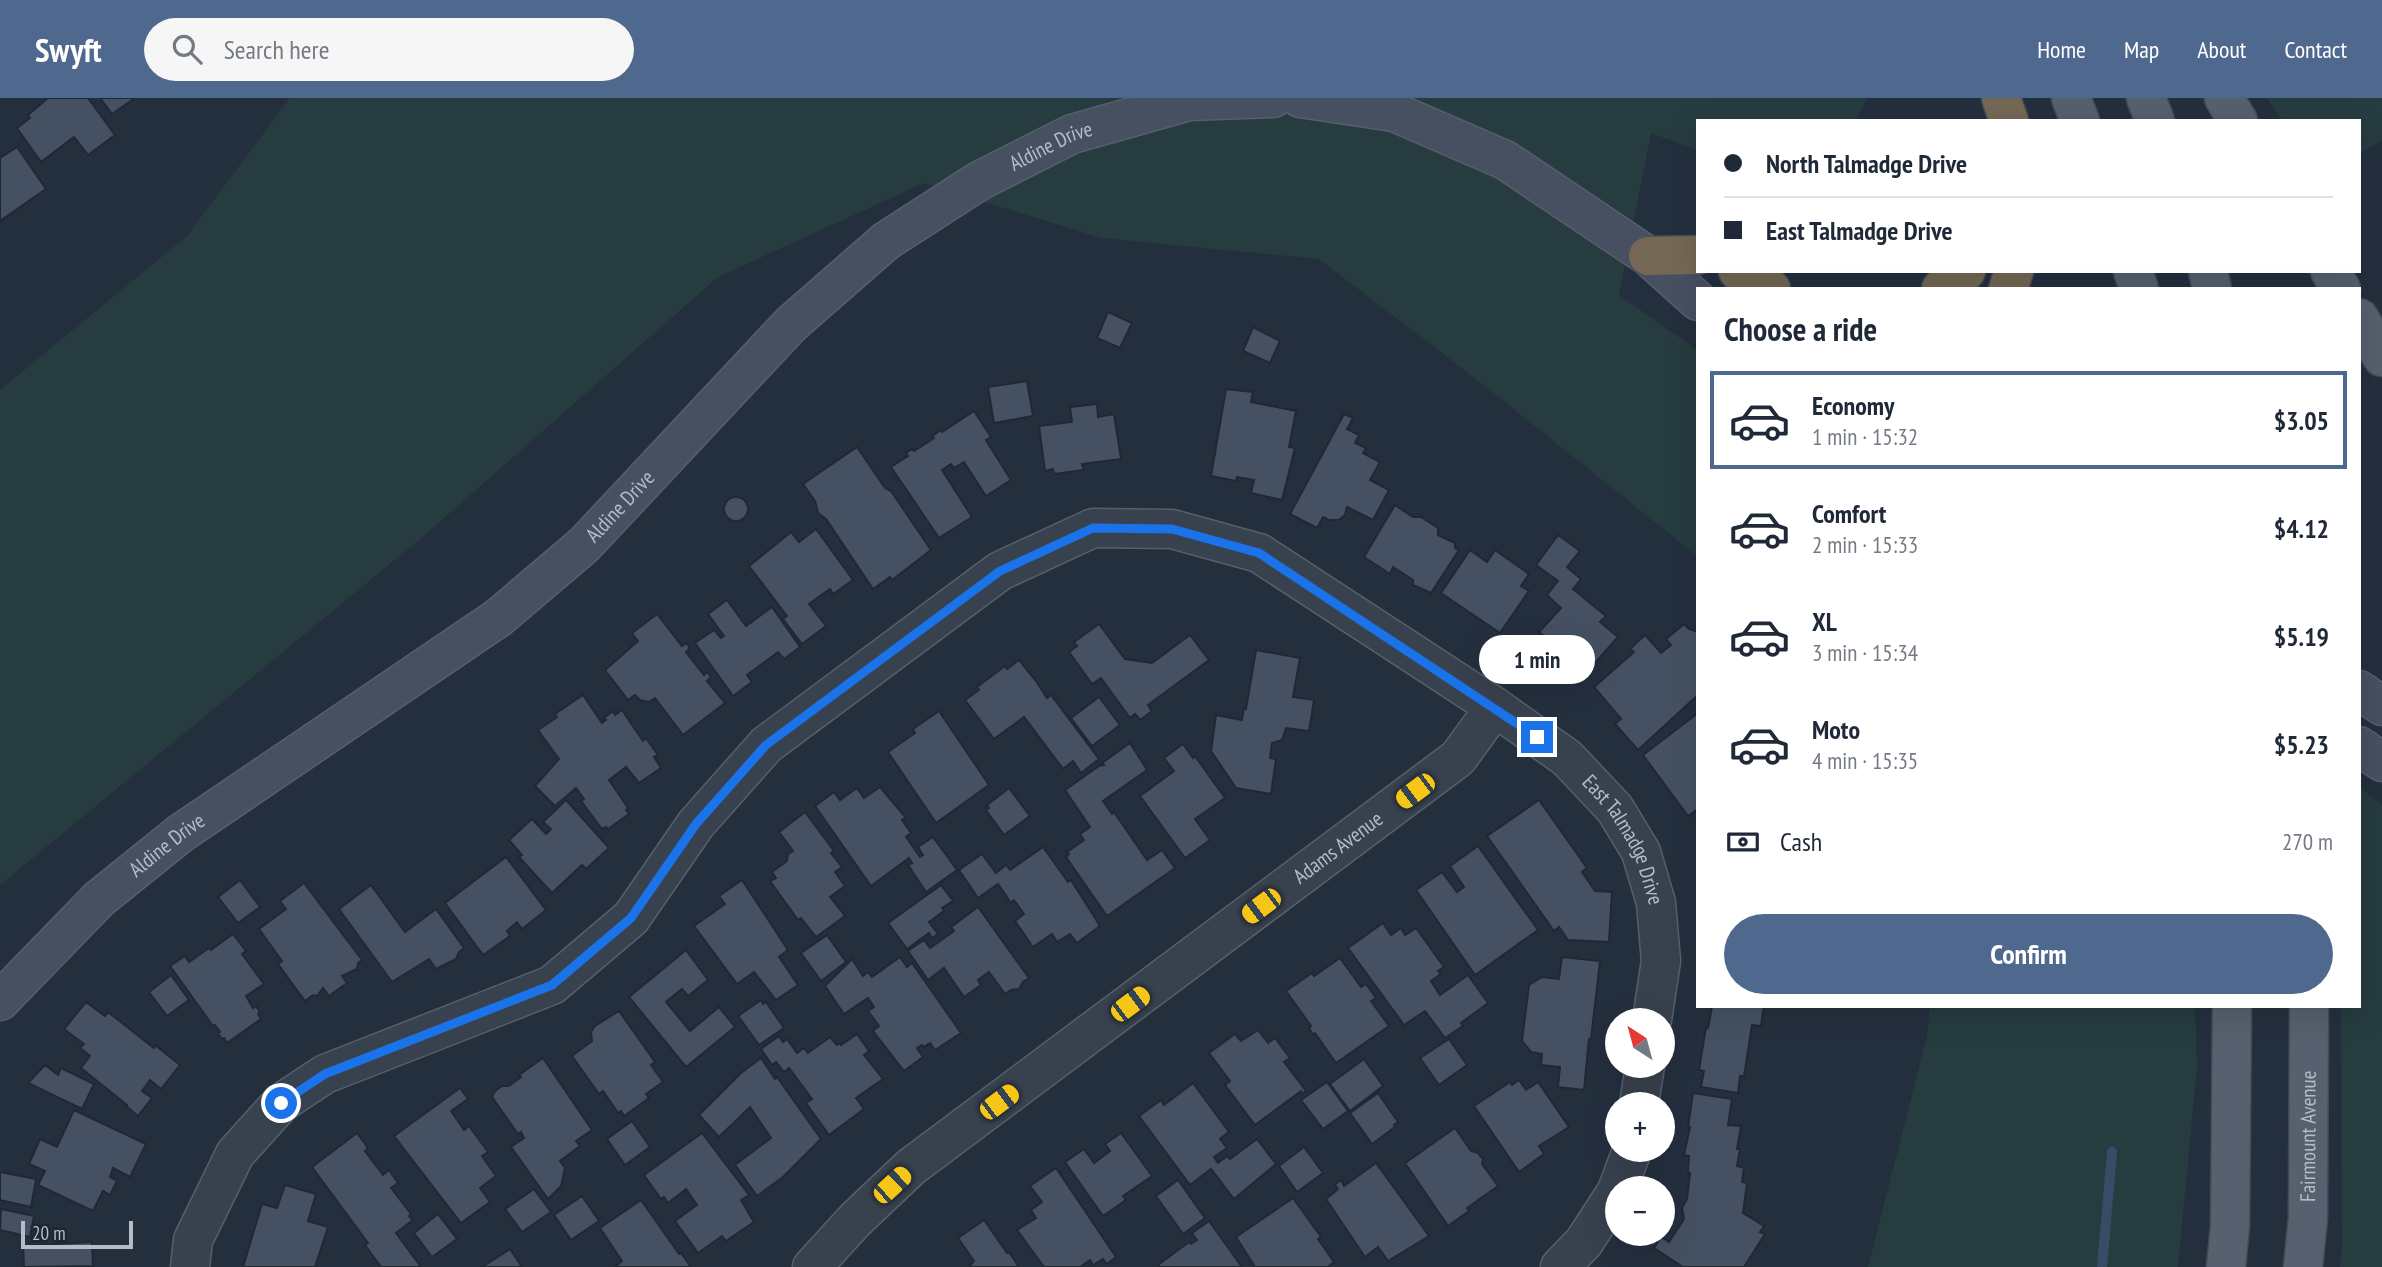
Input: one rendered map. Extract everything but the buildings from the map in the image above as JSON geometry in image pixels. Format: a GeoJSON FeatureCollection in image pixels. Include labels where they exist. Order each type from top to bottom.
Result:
{"type":"FeatureCollection","features":[{"type":"Feature","properties":{"kind":"highway"},"geometry":{"type":"LineString","coordinates":[[2001,98],[2007,119]]}},
{"type":"Feature","properties":{"kind":"highway"},"geometry":{"type":"LineString","coordinates":[[1648,256],[1696,256]]}},
{"type":"Feature","properties":{"kind":"highway"},"geometry":{"type":"LineString","coordinates":[[1742,273],[1767,287]]}},
{"type":"Feature","properties":{"kind":"highway"},"geometry":{"type":"LineString","coordinates":[[1944,287],[1963,273]]}},
{"type":"Feature","properties":{"kind":"main road","name":"Aldine Drive"},"geometry":{"type":"LineString","coordinates":[[0,1001],[99,899],[181,833],[498,618],[584,545],[791,324],[886,241],[979,181],[1072,134],[1189,102],[1273,98]]}},
{"type":"Feature","properties":{"kind":"main road"},"geometry":{"type":"LineString","coordinates":[[1300,98],[1394,111],[1506,160],[1648,256],[1696,299]]}},
{"type":"Feature","properties":{"kind":"main road"},"geometry":{"type":"LineString","coordinates":[[2071,98],[2079,119]]}},
{"type":"Feature","properties":{"kind":"main road"},"geometry":{"type":"LineString","coordinates":[[2146,98],[2154,119]]}},
{"type":"Feature","properties":{"kind":"main road"},"geometry":{"type":"LineString","coordinates":[[2224,98],[2237,119]]}},
{"type":"Feature","properties":{"kind":"main road"},"geometry":{"type":"LineString","coordinates":[[1648,256],[1714,287]]}},
{"type":"Feature","properties":{"kind":"main road"},"geometry":{"type":"LineString","coordinates":[[2361,321],[2382,357]]}},
{"type":"Feature","properties":{"kind":"main road"},"geometry":{"type":"LineString","coordinates":[[2361,691],[2382,706]]}},
{"type":"Feature","properties":{"kind":"main road"},"geometry":{"type":"LineString","coordinates":[[2361,747],[2382,762]]}},
{"type":"Feature","properties":{"kind":"main road"},"geometry":{"type":"LineString","coordinates":[[2226,1267],[2230,1226],[2232,1008]]}},
{"type":"Feature","properties":{"kind":"main road","name":"Fairmount Avenue"},"geometry":{"type":"LineString","coordinates":[[2303,1267],[2308,1218],[2309,1008]]}},
{"type":"Feature","properties":{"kind":"street","name":"East Talmadge Drive"},"geometry":{"type":"LineString","coordinates":[[190,1267],[193,1240],[235,1154],[281,1103],[325,1074],[552,985],[631,918],[696,824],[766,745],[1000,571],[1093,528],[1172,529],[1259,553],[1567,758],[1615,809],[1641,852],[1656,904],[1661,961],[1654,1008]]}},
{"type":"Feature","properties":{"kind":"street","name":"Adams Avenue"},"geometry":{"type":"LineString","coordinates":[[812,1267],[855,1220],[911,1167],[1458,758],[1494,708]]}},
{"type":"Feature","properties":{"kind":"street"},"geometry":{"type":"LineString","coordinates":[[1560,1267],[1584,1242],[1605,1209]]}},
{"type":"Feature","properties":{"kind":"green space"},"geometry":{"type":"Polygon","coordinates":[[[290,98],[1867,98],[1856,119],[1696,119],[1696,150],[1651,133],[1619,295],[1696,349],[1696,555],[1481,383],[1319,259],[1101,238],[924,183],[718,277],[419,540],[0,885],[0,390],[187,236],[290,98]]]}},
{"type":"Feature","properties":{"kind":"green space"},"geometry":{"type":"Polygon","coordinates":[[[2267,98],[2382,98],[2382,140],[2361,153],[2361,119],[2281,119],[2267,98]]]}},
{"type":"Feature","properties":{"kind":"green space"},"geometry":{"type":"Polygon","coordinates":[[[2361,789],[2382,805],[2382,1267],[2340,1267],[2341,1008],[2361,1008],[2361,789]]]}},
{"type":"Feature","properties":{"kind":"green space"},"geometry":{"type":"Polygon","coordinates":[[[1930,1008],[2195,1008],[2197,1068],[2178,1267],[1868,1267],[1927,1036],[1930,1008]]]}},
{"type":"Feature","properties":{"kind":"waterway"},"geometry":{"type":"LineString","coordinates":[[2102,1267],[2112,1152]]}},
{"type":"Feature","properties":{"kind":"route"},"geometry":{"type":"LineString","coordinates":[[281,1103],[325,1074],[552,985],[631,918],[696,824],[766,745],[1000,571],[1093,528],[1172,529],[1259,553],[1537,737]]}}]}
